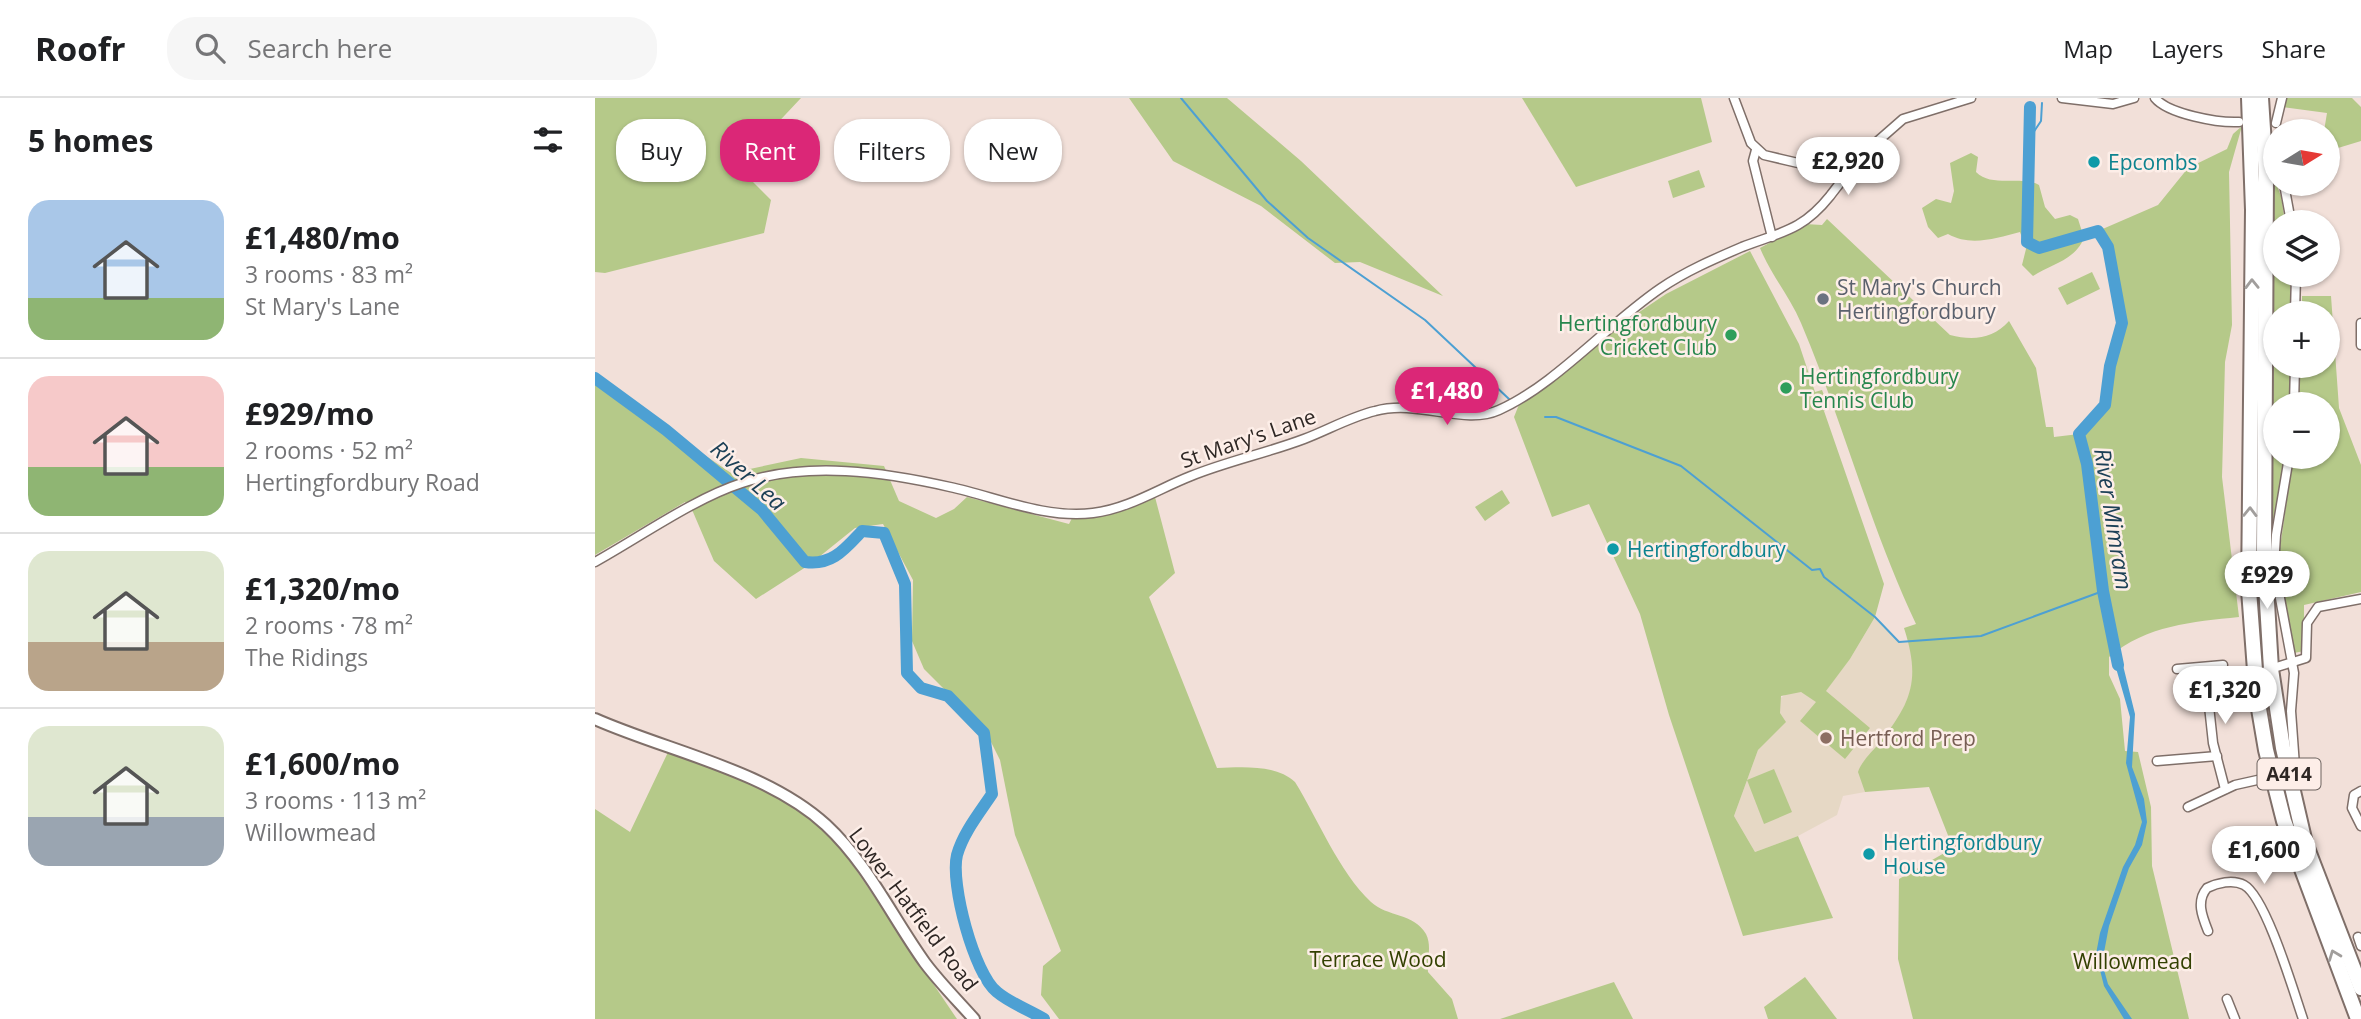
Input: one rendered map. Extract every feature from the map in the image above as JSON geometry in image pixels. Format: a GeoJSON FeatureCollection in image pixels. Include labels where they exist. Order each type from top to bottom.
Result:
{"type":"FeatureCollection","features":[{"type":"Feature","properties":{"kind":"highway","name":"A414"},"geometry":{"type":"LineString","coordinates":[[2249,98],[2253,210],[2249,590],[2254,671],[2272,776],[2292,845],[2359,1018]]}},
{"type":"Feature","properties":{"kind":"highway","name":"A414"},"geometry":{"type":"LineString","coordinates":[[2260,98],[2266,176],[2264,553],[2271,669],[2305,843],[2361,988]]}},
{"type":"Feature","properties":{"kind":"main road","name":"Lower Hatfield Road"},"geometry":{"type":"LineString","coordinates":[[595,719],[709,761],[788,799],[816,817],[851,854],[889,906],[925,963],[974,1019]]}},
{"type":"Feature","properties":{"kind":"street"},"geometry":{"type":"LineString","coordinates":[[1734,98],[1741,122],[1756,149],[1773,159],[1835,164],[1851,161],[1903,119],[1971,98]]}},
{"type":"Feature","properties":{"kind":"street"},"geometry":{"type":"LineString","coordinates":[[2062,98],[2113,104],[2134,98]]}},
{"type":"Feature","properties":{"kind":"street"},"geometry":{"type":"LineString","coordinates":[[2155,98],[2167,108],[2215,120],[2239,122]]}},
{"type":"Feature","properties":{"kind":"street"},"geometry":{"type":"LineString","coordinates":[[2277,119],[2282,98]]}},
{"type":"Feature","properties":{"kind":"street"},"geometry":{"type":"LineString","coordinates":[[1756,149],[1753,154],[1756,177],[1772,237]]}},
{"type":"Feature","properties":{"kind":"street","name":"St Mary's Lane"},"geometry":{"type":"LineString","coordinates":[[595,562],[721,491],[741,483],[795,472],[867,473],[921,480],[1036,509],[1078,514],[1109,510],[1205,470],[1301,440],[1376,410],[1401,406],[1457,414],[1497,411],[1542,383],[1664,286],[1735,250],[1772,237],[1815,216],[1841,183],[1851,161]]}},
{"type":"Feature","properties":{"kind":"street"},"geometry":{"type":"LineString","coordinates":[[2361,323],[2361,345]]}},
{"type":"Feature","properties":{"kind":"street"},"geometry":{"type":"LineString","coordinates":[[2188,807],[2225,789],[2292,769],[2292,664],[2274,566],[2276,535],[2287,469]]}},
{"type":"Feature","properties":{"kind":"street"},"geometry":{"type":"LineString","coordinates":[[2254,671],[2292,664],[2308,655],[2307,623],[2318,607],[2361,599]]}},
{"type":"Feature","properties":{"kind":"street"},"geometry":{"type":"LineString","coordinates":[[2177,669],[2205,669],[2223,665]]}},
{"type":"Feature","properties":{"kind":"street"},"geometry":{"type":"LineString","coordinates":[[2205,669],[2217,756],[2225,789]]}},
{"type":"Feature","properties":{"kind":"street"},"geometry":{"type":"LineString","coordinates":[[2157,761],[2217,756]]}},
{"type":"Feature","properties":{"kind":"street"},"geometry":{"type":"LineString","coordinates":[[2361,791],[2354,795],[2352,808],[2361,826]]}},
{"type":"Feature","properties":{"kind":"street"},"geometry":{"type":"LineString","coordinates":[[2208,931],[2201,909],[2202,897],[2207,888],[2234,882],[2249,888],[2273,935],[2303,1019]]}},
{"type":"Feature","properties":{"kind":"street"},"geometry":{"type":"LineString","coordinates":[[2227,999],[2235,1019]]}},
{"type":"Feature","properties":{"kind":"shaded area","name":"Hertford Prep"},"geometry":{"type":"Polygon","coordinates":[[[1875,617],[1899,642],[1908,641],[1913,658],[1913,687],[1898,719],[1860,767],[1865,792],[1843,796],[1837,815],[1798,836],[1755,852],[1734,816],[1758,750],[1779,726],[1779,699],[1791,691],[1801,692],[1817,702],[1850,659],[1875,617]]]}},
{"type":"Feature","properties":{"kind":"green space"},"geometry":{"type":"Polygon","coordinates":[[[595,98],[801,98],[781,119],[720,119],[720,182],[753,182],[771,200],[764,233],[605,273],[595,272],[595,98]]]}},
{"type":"Feature","properties":{"kind":"green space"},"geometry":{"type":"Polygon","coordinates":[[[1129,98],[1227,98],[1301,161],[1443,296],[1360,262],[1335,263],[1261,206],[1173,161],[1129,98]]]}},
{"type":"Feature","properties":{"kind":"green space"},"geometry":{"type":"Polygon","coordinates":[[[1522,98],[1701,98],[1712,142],[1576,187],[1522,98]]]}},
{"type":"Feature","properties":{"kind":"green space"},"geometry":{"type":"Polygon","coordinates":[[[2287,98],[2352,98],[2361,107],[2361,141],[2340,147],[2340,119],[2326,119],[2327,113],[2282,107],[2287,98]]]}},
{"type":"Feature","properties":{"kind":"green space","name":"Willowmead"},"geometry":{"type":"Polygon","coordinates":[[[2242,126],[2229,172],[2232,325],[2225,362],[2222,477],[2239,617],[2187,623],[2154,632],[2124,646],[2109,657],[2109,675],[2120,699],[2125,751],[2138,752],[2151,807],[2152,866],[2189,1019],[1913,1019],[1898,959],[1899,879],[1953,848],[1929,787],[1865,792],[1858,772],[1892,726],[1907,700],[1911,688],[1912,661],[1904,628],[1916,624],[1870,512],[1801,323],[1760,248],[1805,224],[1822,225],[1827,219],[1950,335],[1982,337],[1996,332],[2009,321],[2036,368],[2046,427],[2053,427],[2054,437],[2079,434],[2105,405],[2110,370],[2122,323],[2108,247],[2098,231],[2158,205],[2188,168],[2227,149],[2233,134],[2242,126]]]}},
{"type":"Feature","properties":{"kind":"green space"},"geometry":{"type":"Polygon","coordinates":[[[1971,153],[1978,157],[1976,172],[1983,177],[2039,185],[2045,207],[2055,219],[2070,215],[2078,219],[2084,238],[2075,252],[2033,276],[2022,265],[2026,249],[2020,232],[1975,241],[1948,234],[1938,238],[1928,227],[1922,208],[1936,199],[1951,203],[1954,191],[1950,163],[1971,153]]]}},
{"type":"Feature","properties":{"kind":"green space"},"geometry":{"type":"Polygon","coordinates":[[[1699,170],[1705,187],[1673,198],[1668,181],[1699,170]]]}},
{"type":"Feature","properties":{"kind":"green space"},"geometry":{"type":"Polygon","coordinates":[[[2270,196],[2281,196],[2283,210],[2270,210],[2270,196]]]}},
{"type":"Feature","properties":{"kind":"green space"},"geometry":{"type":"Polygon","coordinates":[[[1750,251],[1799,344],[1815,392],[1822,390],[1829,408],[1824,411],[1884,584],[1875,617],[1850,659],[1826,691],[1870,728],[1845,759],[1800,721],[1816,702],[1801,692],[1781,696],[1780,713],[1786,722],[1758,750],[1734,816],[1755,852],[1798,836],[1833,918],[1743,936],[1669,715],[1640,614],[1589,504],[1552,517],[1514,417],[1520,402],[1556,378],[1620,325],[1666,294],[1750,251]]]}},
{"type":"Feature","properties":{"kind":"green space"},"geometry":{"type":"Polygon","coordinates":[[[2092,272],[2100,289],[2067,305],[2058,288],[2092,272]]]}},
{"type":"Feature","properties":{"kind":"green space"},"geometry":{"type":"Polygon","coordinates":[[[2270,287],[2290,287],[2291,301],[2270,301],[2270,287]]]}},
{"type":"Feature","properties":{"kind":"green space"},"geometry":{"type":"Polygon","coordinates":[[[2302,296],[2331,296],[2331,301],[2302,301],[2302,296]]]}},
{"type":"Feature","properties":{"kind":"green space"},"geometry":{"type":"Polygon","coordinates":[[[2270,378],[2291,378],[2291,392],[2270,392],[2270,378]]]}},
{"type":"Feature","properties":{"kind":"green space"},"geometry":{"type":"Polygon","coordinates":[[[2300,378],[2337,378],[2338,392],[2299,392],[2300,378]]]}},
{"type":"Feature","properties":{"kind":"green space","name":"Terrace Wood"},"geometry":{"type":"Polygon","coordinates":[[[595,381],[731,473],[801,458],[884,466],[899,501],[936,518],[954,509],[967,497],[1069,524],[1072,518],[1089,517],[1155,497],[1175,573],[1149,597],[1217,768],[1268,769],[1295,782],[1339,861],[1359,890],[1377,907],[1415,922],[1426,934],[1429,948],[1428,972],[1452,999],[1458,1019],[1059,1019],[1041,995],[1043,966],[1061,951],[1015,835],[1000,760],[985,730],[924,669],[912,641],[913,580],[883,524],[855,528],[809,565],[756,599],[714,561],[693,512],[685,502],[595,555],[595,381]]]}},
{"type":"Feature","properties":{"kind":"green space"},"geometry":{"type":"Polygon","coordinates":[[[2340,411],[2361,465],[2361,592],[2304,605],[2304,651],[2294,653],[2278,562],[2291,469],[2340,469],[2340,411]]]}},
{"type":"Feature","properties":{"kind":"green space"},"geometry":{"type":"Polygon","coordinates":[[[2270,469],[2284,469],[2270,536],[2270,469]]]}},
{"type":"Feature","properties":{"kind":"green space"},"geometry":{"type":"Polygon","coordinates":[[[1502,490],[1510,503],[1485,521],[1475,507],[1502,490]]]}},
{"type":"Feature","properties":{"kind":"green space"},"geometry":{"type":"Polygon","coordinates":[[[670,748],[782,799],[816,823],[842,849],[957,1019],[595,1019],[595,809],[630,832],[670,748]]]}},
{"type":"Feature","properties":{"kind":"green space"},"geometry":{"type":"Polygon","coordinates":[[[1774,769],[1792,812],[1764,824],[1747,780],[1774,769]]]}},
{"type":"Feature","properties":{"kind":"green space"},"geometry":{"type":"Polygon","coordinates":[[[1805,977],[1837,1019],[1768,1019],[1764,1007],[1805,977]]]}},
{"type":"Feature","properties":{"kind":"green space"},"geometry":{"type":"Polygon","coordinates":[[[1614,982],[1633,1019],[1500,1019],[1614,982]]]}},
{"type":"Feature","properties":{"kind":"water"},"geometry":{"type":"Polygon","coordinates":[[[2119,649],[2135,714],[2132,767],[2144,799],[2147,822],[2142,845],[2129,868],[2109,926],[2102,963],[2108,984],[2132,1019],[2124,1019],[2104,986],[2096,954],[2100,933],[2123,867],[2135,845],[2142,822],[2126,763],[2130,717],[2112,654],[2119,649]]]}},
{"type":"Feature","properties":{"kind":"waterway"},"geometry":{"type":"LineString","coordinates":[[1181,98],[1267,201],[1308,238],[1425,320],[1509,399]]}},
{"type":"Feature","properties":{"kind":"waterway"},"geometry":{"type":"LineString","coordinates":[[2029,139],[2041,121],[2042,103]]}},
{"type":"Feature","properties":{"kind":"waterway","name":"River Mimram"},"geometry":{"type":"LineString","coordinates":[[2030,107],[2027,242],[2039,248],[2098,231],[2108,247],[2122,323],[2110,366],[2105,405],[2079,434],[2087,464],[2103,591],[2118,665]]}},
{"type":"Feature","properties":{"kind":"waterway","name":"River Lea"},"geometry":{"type":"LineString","coordinates":[[595,378],[666,430],[762,510],[805,562],[815,563],[830,559],[844,550],[862,531],[884,533],[905,584],[907,673],[921,688],[948,696],[984,733],[992,794],[963,839],[956,868],[957,886],[972,948],[988,982],[997,992],[1044,1019]]}},
{"type":"Feature","properties":{"kind":"waterway"},"geometry":{"type":"LineString","coordinates":[[1545,417],[1556,417],[1681,466],[1812,570],[1820,569],[1824,577],[1875,617],[1899,642],[1981,636],[2103,591]]}},
{"type":"Feature","properties":{"kind":"place","name":"Epcombs"},"geometry":{"type":"Point","coordinates":[2094,162]}},
{"type":"Feature","properties":{"kind":"place","name":"St Mary's Church Hertingfordbury"},"geometry":{"type":"Point","coordinates":[1823,299]}},
{"type":"Feature","properties":{"kind":"place","name":"Hertingfordbury Cricket Club"},"geometry":{"type":"Point","coordinates":[1731,335]}},
{"type":"Feature","properties":{"kind":"place","name":"Hertingfordbury Tennis Club"},"geometry":{"type":"Point","coordinates":[1786,388]}},
{"type":"Feature","properties":{"kind":"place","name":"Hertingfordbury"},"geometry":{"type":"Point","coordinates":[1613,549]}},
{"type":"Feature","properties":{"kind":"place","name":"Hertford Prep"},"geometry":{"type":"Point","coordinates":[1826,738]}},
{"type":"Feature","properties":{"kind":"place","name":"Hertingfordbury House"},"geometry":{"type":"Point","coordinates":[1869,854]}}]}
